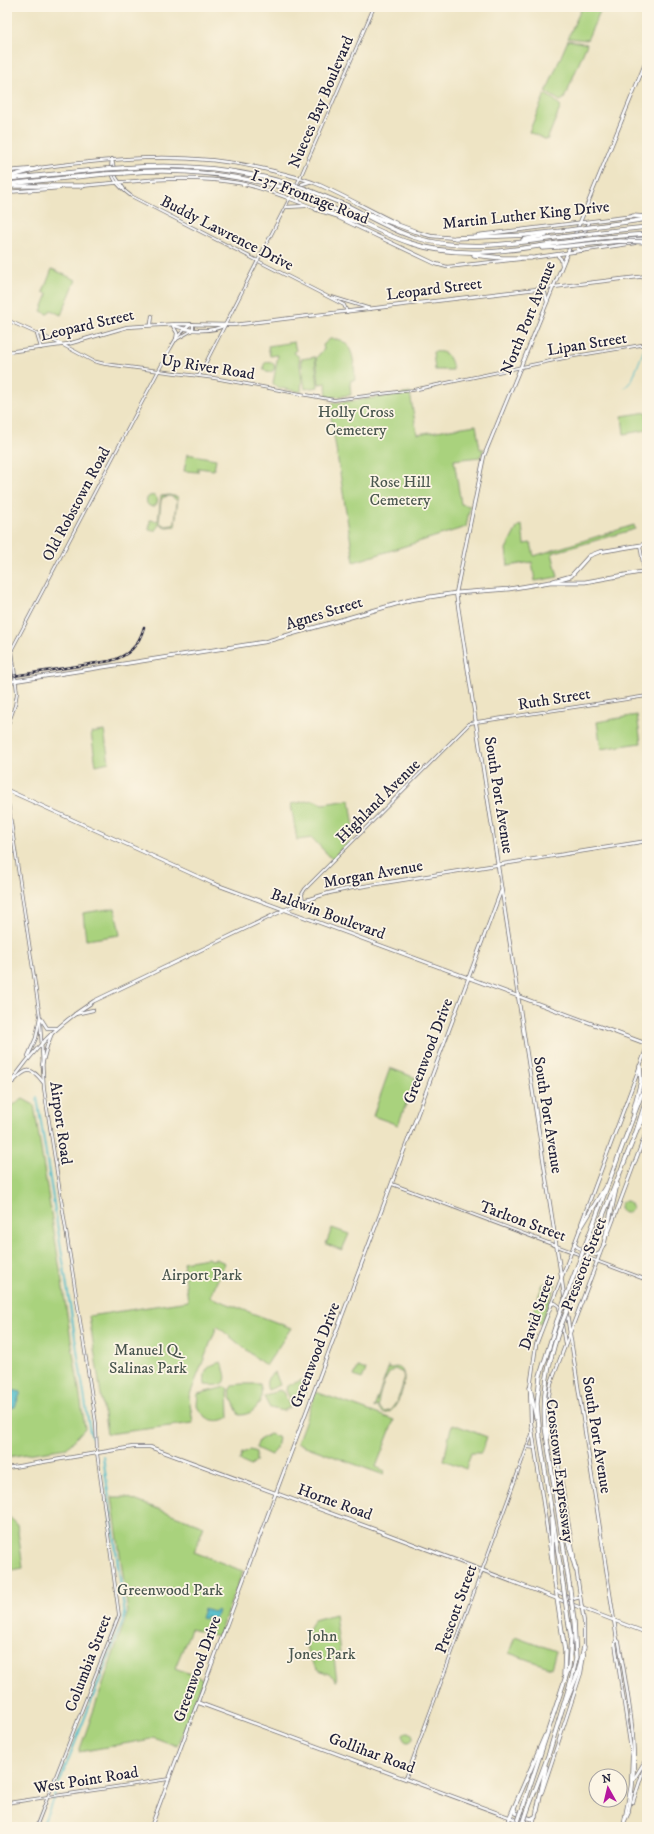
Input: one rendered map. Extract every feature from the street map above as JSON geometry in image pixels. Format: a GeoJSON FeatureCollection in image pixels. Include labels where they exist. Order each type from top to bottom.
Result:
{"type":"FeatureCollection","features":[{"type":"Feature","properties":{"kind":"highway"},"geometry":{"type":"LineString","coordinates":[[7,178],[105,169],[177,165],[217,168],[258,175],[288,183],[414,231]]}},
{"type":"Feature","properties":{"kind":"highway"},"geometry":{"type":"LineString","coordinates":[[7,178],[40,168]]}},
{"type":"Feature","properties":{"kind":"highway"},"geometry":{"type":"LineString","coordinates":[[7,185],[124,172],[173,170],[214,173],[285,188],[302,194],[420,246],[455,253],[502,258],[531,258]]}},
{"type":"Feature","properties":{"kind":"highway"},"geometry":{"type":"LineString","coordinates":[[7,185],[83,186]]}},
{"type":"Feature","properties":{"kind":"highway"},"geometry":{"type":"LineString","coordinates":[[346,206],[399,232],[432,242],[478,246],[647,226]]}},
{"type":"Feature","properties":{"kind":"highway"},"geometry":{"type":"LineString","coordinates":[[316,209],[390,234]]}},
{"type":"Feature","properties":{"kind":"highway"},"geometry":{"type":"LineString","coordinates":[[633,216],[647,218]]}},
{"type":"Feature","properties":{"kind":"highway"},"geometry":{"type":"LineString","coordinates":[[455,238],[526,235],[647,218]]}},
{"type":"Feature","properties":{"kind":"highway"},"geometry":{"type":"LineString","coordinates":[[508,243],[562,231]]}},
{"type":"Feature","properties":{"kind":"highway"},"geometry":{"type":"LineString","coordinates":[[455,253],[486,253],[558,245],[608,237],[647,234]]}},
{"type":"Feature","properties":{"kind":"highway"},"geometry":{"type":"LineString","coordinates":[[558,245],[620,241],[647,241]]}},
{"type":"Feature","properties":{"kind":"highway"},"geometry":{"type":"LineString","coordinates":[[630,1128],[640,1080],[640,1066]]}},
{"type":"Feature","properties":{"kind":"highway","name":"Crosstown Expressway"},"geometry":{"type":"LineString","coordinates":[[519,1827],[522,1810],[562,1688],[571,1651],[563,1584],[540,1438],[538,1390],[544,1359],[557,1321],[647,1080]]}},
{"type":"Feature","properties":{"kind":"highway","name":"Crosstown Expressway"},"geometry":{"type":"LineString","coordinates":[[519,1827],[527,1812],[549,1753],[576,1659],[574,1620],[543,1406],[545,1380],[558,1333],[572,1294],[647,1097]]}},
{"type":"Feature","properties":{"kind":"highway"},"geometry":{"type":"LineString","coordinates":[[634,1134],[647,1113]]}},
{"type":"Feature","properties":{"kind":"highway"},"geometry":{"type":"LineString","coordinates":[[604,1244],[621,1168]]}},
{"type":"Feature","properties":{"kind":"highway"},"geometry":{"type":"LineString","coordinates":[[580,1229],[612,1175]]}},
{"type":"Feature","properties":{"kind":"highway"},"geometry":{"type":"LineString","coordinates":[[530,1388],[540,1438]]}},
{"type":"Feature","properties":{"kind":"highway"},"geometry":{"type":"LineString","coordinates":[[549,1408],[549,1451]]}},
{"type":"Feature","properties":{"kind":"highway"},"geometry":{"type":"LineString","coordinates":[[556,1494],[576,1570]]}},
{"type":"Feature","properties":{"kind":"highway"},"geometry":{"type":"LineString","coordinates":[[550,1499],[554,1580]]}},
{"type":"Feature","properties":{"kind":"highway"},"geometry":{"type":"LineString","coordinates":[[557,1598],[566,1662],[562,1688]]}},
{"type":"Feature","properties":{"kind":"highway"},"geometry":{"type":"LineString","coordinates":[[562,1710],[574,1686],[584,1647]]}},
{"type":"Feature","properties":{"kind":"highway"},"geometry":{"type":"LineString","coordinates":[[510,1817],[552,1720]]}},
{"type":"Feature","properties":{"kind":"highway"},"geometry":{"type":"LineString","coordinates":[[537,1811],[549,1753]]}},
{"type":"Feature","properties":{"kind":"highway"},"geometry":{"type":"LineString","coordinates":[[514,1808],[516,1813],[531,1819],[535,1817]]}},
{"type":"Feature","properties":{"kind":"main road","name":"North Port Avenue"},"geometry":{"type":"LineString","coordinates":[[456,593],[484,456],[647,59]]}},
{"type":"Feature","properties":{"kind":"main road","name":"I-37 Frontage Road"},"geometry":{"type":"LineString","coordinates":[[7,172],[112,158],[146,157],[200,159],[243,164],[300,178]]}},
{"type":"Feature","properties":{"kind":"main road","name":"I-37 Frontage Road"},"geometry":{"type":"LineString","coordinates":[[7,192],[178,178],[213,179],[241,184],[290,199],[343,220],[436,264],[454,268],[531,258]]}},
{"type":"Feature","properties":{"kind":"main road","name":"Martin Luther King Drive"},"geometry":{"type":"LineString","coordinates":[[300,178],[414,231],[441,238],[455,238],[633,216]]}},
{"type":"Feature","properties":{"kind":"main road"},"geometry":{"type":"LineString","coordinates":[[123,188],[124,182]]}},
{"type":"Feature","properties":{"kind":"main road"},"geometry":{"type":"LineString","coordinates":[[300,203],[297,194],[302,184],[310,182]]}},
{"type":"Feature","properties":{"kind":"main road"},"geometry":{"type":"LineString","coordinates":[[286,207],[307,206]]}},
{"type":"Feature","properties":{"kind":"main road"},"geometry":{"type":"LineString","coordinates":[[583,251],[578,249],[578,245],[586,226],[593,222]]}},
{"type":"Feature","properties":{"kind":"main road"},"geometry":{"type":"LineString","coordinates":[[531,258],[616,247],[647,241]]}},
{"type":"Feature","properties":{"kind":"main road"},"geometry":{"type":"LineString","coordinates":[[555,255],[561,258],[562,265]]}},
{"type":"Feature","properties":{"kind":"main road","name":"Leopard Street"},"geometry":{"type":"LineString","coordinates":[[173,325],[184,329],[221,328],[225,326],[647,276]]}},
{"type":"Feature","properties":{"kind":"main road"},"geometry":{"type":"LineString","coordinates":[[527,290],[537,290],[545,293],[547,299],[546,306]]}},
{"type":"Feature","properties":{"kind":"main road"},"geometry":{"type":"LineString","coordinates":[[151,324],[152,316]]}},
{"type":"Feature","properties":{"kind":"main road","name":"Leopard Street"},"geometry":{"type":"LineString","coordinates":[[7,352],[63,345],[113,330],[151,324],[221,324],[225,326]]}},
{"type":"Feature","properties":{"kind":"main road"},"geometry":{"type":"LineString","coordinates":[[173,325],[177,333],[176,340]]}},
{"type":"Feature","properties":{"kind":"main road"},"geometry":{"type":"LineString","coordinates":[[550,582],[571,576],[589,556],[599,552],[647,544]]}},
{"type":"Feature","properties":{"kind":"main road","name":"Agnes Street"},"geometry":{"type":"LineString","coordinates":[[7,682],[264,642],[306,631],[401,602],[456,593],[509,589],[550,582],[585,582],[646,572]]}},
{"type":"Feature","properties":{"kind":"main road","name":"South Port Avenue"},"geometry":{"type":"LineString","coordinates":[[456,593],[614,1620],[615,1643],[631,1752],[633,1780]]}},
{"type":"Feature","properties":{"kind":"main road","name":"Baldwin Boulevard"},"geometry":{"type":"LineString","coordinates":[[7,790],[212,884],[469,978],[647,1046]]}},
{"type":"Feature","properties":{"kind":"main road","name":"Morgan Avenue"},"geometry":{"type":"LineString","coordinates":[[26,1059],[42,1041],[73,1015],[94,1001],[303,901],[339,890],[647,841]]}},
{"type":"Feature","properties":{"kind":"main road","name":"Greenwood Drive"},"geometry":{"type":"LineString","coordinates":[[151,1827],[502,891]]}},
{"type":"Feature","properties":{"kind":"main road"},"geometry":{"type":"LineString","coordinates":[[73,1015],[93,1010]]}},
{"type":"Feature","properties":{"kind":"main road"},"geometry":{"type":"LineString","coordinates":[[40,1017],[47,1028],[55,1030],[47,1046],[42,1065]]}},
{"type":"Feature","properties":{"kind":"main road"},"geometry":{"type":"LineString","coordinates":[[7,1088],[26,1059],[36,1038],[40,1017]]}},
{"type":"Feature","properties":{"kind":"main road","name":"David Street"},"geometry":{"type":"LineString","coordinates":[[557,1598],[532,1433],[530,1388],[536,1345],[647,1046]]}},
{"type":"Feature","properties":{"kind":"main road"},"geometry":{"type":"LineString","coordinates":[[7,1088],[22,1072],[26,1070],[34,1071],[44,1082]]}},
{"type":"Feature","properties":{"kind":"main road","name":"Presscott Street"},"geometry":{"type":"LineString","coordinates":[[549,1408],[549,1389],[647,1130]]}},
{"type":"Feature","properties":{"kind":"main road"},"geometry":{"type":"LineString","coordinates":[[574,1242],[577,1247],[596,1255],[600,1253]]}},
{"type":"Feature","properties":{"kind":"main road"},"geometry":{"type":"LineString","coordinates":[[551,1304],[555,1303],[560,1306],[565,1347]]}},
{"type":"Feature","properties":{"kind":"main road"},"geometry":{"type":"LineString","coordinates":[[563,1351],[572,1351]]}},
{"type":"Feature","properties":{"kind":"main road","name":"Crosstown Expressway"},"geometry":{"type":"LineString","coordinates":[[532,1826],[581,1673],[584,1647],[582,1608],[549,1408]]}},
{"type":"Feature","properties":{"kind":"main road","name":"Horne Road"},"geometry":{"type":"LineString","coordinates":[[7,1468],[133,1447],[150,1447],[557,1598],[647,1633]]}},
{"type":"Feature","properties":{"kind":"main road"},"geometry":{"type":"LineString","coordinates":[[556,1591],[573,1599],[580,1596]]}},
{"type":"Feature","properties":{"kind":"main road","name":"South Port Avenue"},"geometry":{"type":"LineString","coordinates":[[616,1640],[619,1642],[632,1723],[635,1764],[628,1813]]}},
{"type":"Feature","properties":{"kind":"main road","name":"Gollihar Road"},"geometry":{"type":"LineString","coordinates":[[198,1703],[406,1778],[536,1827]]}},
{"type":"Feature","properties":{"kind":"main road"},"geometry":{"type":"LineString","coordinates":[[624,1822],[633,1780],[647,1758]]}},
{"type":"Feature","properties":{"kind":"main road"},"geometry":{"type":"LineString","coordinates":[[622,1827],[647,1758]]}},
{"type":"Feature","properties":{"kind":"main road"},"geometry":{"type":"LineString","coordinates":[[635,1764],[638,1766],[643,1765]]}},
{"type":"Feature","properties":{"kind":"main road"},"geometry":{"type":"LineString","coordinates":[[507,1827],[510,1817]]}},
{"type":"Feature","properties":{"kind":"main road"},"geometry":{"type":"LineString","coordinates":[[507,1827],[512,1825],[519,1827]]}},
{"type":"Feature","properties":{"kind":"street","name":"Nueces Bay Boulevard"},"geometry":{"type":"LineString","coordinates":[[199,376],[300,178],[374,7]]}},
{"type":"Feature","properties":{"kind":"street"},"geometry":{"type":"LineString","coordinates":[[112,158],[112,176],[117,183]]}},
{"type":"Feature","properties":{"kind":"street","name":"Buddy Lawrence Drive"},"geometry":{"type":"LineString","coordinates":[[117,183],[138,200],[322,293],[347,308]]}},
{"type":"Feature","properties":{"kind":"street","name":"Buddy Lawrence Drive"},"geometry":{"type":"LineString","coordinates":[[322,293],[348,303],[368,306],[372,309]]}},
{"type":"Feature","properties":{"kind":"street"},"geometry":{"type":"LineString","coordinates":[[344,305],[348,303]]}},
{"type":"Feature","properties":{"kind":"street"},"geometry":{"type":"LineString","coordinates":[[347,312],[348,303]]}},
{"type":"Feature","properties":{"kind":"street","name":"Up River Road"},"geometry":{"type":"LineString","coordinates":[[7,320],[63,345],[93,361],[105,364],[199,376],[330,400],[413,390]]}},
{"type":"Feature","properties":{"kind":"street"},"geometry":{"type":"LineString","coordinates":[[191,324],[193,329]]}},
{"type":"Feature","properties":{"kind":"street","name":"Old Robstown Road"},"geometry":{"type":"LineString","coordinates":[[16,681],[12,649],[159,370],[176,340],[184,329],[191,324]]}},
{"type":"Feature","properties":{"kind":"street"},"geometry":{"type":"LineString","coordinates":[[184,329],[186,333]]}},
{"type":"Feature","properties":{"kind":"street","name":"Old Robstown Road"},"geometry":{"type":"LineString","coordinates":[[176,340],[193,329]]}},
{"type":"Feature","properties":{"kind":"street"},"geometry":{"type":"LineString","coordinates":[[35,332],[39,339],[41,348]]}},
{"type":"Feature","properties":{"kind":"street","name":"Lipan Street"},"geometry":{"type":"LineString","coordinates":[[413,390],[521,367],[647,344]]}},
{"type":"Feature","properties":{"kind":"street"},"geometry":{"type":"LineString","coordinates":[[640,545],[646,572],[647,589]]}},
{"type":"Feature","properties":{"kind":"street"},"geometry":{"type":"LineString","coordinates":[[7,728],[15,704],[16,681]]}},
{"type":"Feature","properties":{"kind":"street","name":"Ruth Street"},"geometry":{"type":"LineString","coordinates":[[466,728],[475,722],[647,696]]}},
{"type":"Feature","properties":{"kind":"street","name":"Highland Avenue"},"geometry":{"type":"LineString","coordinates":[[303,901],[302,894],[305,889],[466,728]]}},
{"type":"Feature","properties":{"kind":"street","name":"Airport Road"},"geometry":{"type":"LineString","coordinates":[[7,795],[40,1017],[44,1082],[96,1416],[97,1453]]}},
{"type":"Feature","properties":{"kind":"street","name":"Tarlton Street"},"geometry":{"type":"LineString","coordinates":[[391,1184],[647,1280]]}},
{"type":"Feature","properties":{"kind":"street","name":"Prescott Street"},"geometry":{"type":"LineString","coordinates":[[406,1778],[532,1433]]}},
{"type":"Feature","properties":{"kind":"street"},"geometry":{"type":"LineString","coordinates":[[528,1447],[535,1448]]}},
{"type":"Feature","properties":{"kind":"street","name":"Columbia Street"},"geometry":{"type":"LineString","coordinates":[[36,1827],[119,1615],[97,1453]]}},
{"type":"Feature","properties":{"kind":"street","name":"West Point Road"},"geometry":{"type":"LineString","coordinates":[[7,1803],[169,1778]]}},
{"type":"Feature","properties":{"kind":"green space"},"geometry":{"type":"Polygon","coordinates":[[[582,7],[602,7],[587,40],[568,38],[582,7]]]}},
{"type":"Feature","properties":{"kind":"green space"},"geometry":{"type":"Polygon","coordinates":[[[568,40],[587,44],[564,99],[560,101],[546,92],[568,40]]]}},
{"type":"Feature","properties":{"kind":"green space"},"geometry":{"type":"Polygon","coordinates":[[[545,94],[561,106],[547,140],[529,132],[545,94]]]}},
{"type":"Feature","properties":{"kind":"green space"},"geometry":{"type":"Polygon","coordinates":[[[52,269],[76,280],[61,315],[51,310],[48,314],[41,311],[48,294],[43,292],[52,269]]]}},
{"type":"Feature","properties":{"kind":"green space"},"geometry":{"type":"Polygon","coordinates":[[[330,339],[338,339],[344,342],[351,352],[355,380],[351,380],[351,395],[327,398],[326,383],[319,384],[316,358],[324,349],[323,345],[330,339]]]}},
{"type":"Feature","properties":{"kind":"green space"},"geometry":{"type":"Polygon","coordinates":[[[294,342],[296,351],[293,352],[299,357],[302,381],[301,392],[280,388],[273,384],[278,355],[270,356],[268,346],[294,342]]]}},
{"type":"Feature","properties":{"kind":"green space"},"geometry":{"type":"Polygon","coordinates":[[[433,352],[442,352],[448,355],[453,370],[435,370],[433,352]]]}},
{"type":"Feature","properties":{"kind":"green space"},"geometry":{"type":"Polygon","coordinates":[[[315,357],[318,387],[305,389],[301,359],[315,357]]]}},
{"type":"Feature","properties":{"kind":"green space"},"geometry":{"type":"Polygon","coordinates":[[[267,362],[271,362],[273,363],[273,371],[267,372],[264,369],[264,365],[267,362]]]}},
{"type":"Feature","properties":{"kind":"green space","name":"Rose Hill Cemetery"},"geometry":{"type":"Polygon","coordinates":[[[410,393],[417,434],[476,425],[480,449],[484,449],[480,457],[454,460],[461,504],[470,506],[466,527],[354,562],[329,404],[410,393]]]}},
{"type":"Feature","properties":{"kind":"green space"},"geometry":{"type":"Polygon","coordinates":[[[647,412],[647,430],[624,434],[622,416],[647,412]]]}},
{"type":"Feature","properties":{"kind":"green space"},"geometry":{"type":"Polygon","coordinates":[[[187,454],[216,459],[214,470],[198,468],[198,472],[184,471],[187,454]]]}},
{"type":"Feature","properties":{"kind":"green space"},"geometry":{"type":"Polygon","coordinates":[[[169,495],[178,497],[175,526],[166,527],[159,524],[156,530],[149,530],[150,520],[158,521],[161,496],[169,495]],[[170,496],[164,497],[161,500],[159,522],[165,526],[173,525],[175,522],[177,500],[170,496]]]}},
{"type":"Feature","properties":{"kind":"green space"},"geometry":{"type":"Polygon","coordinates":[[[150,496],[154,496],[156,497],[156,505],[150,506],[147,503],[147,499],[150,496]]]}},
{"type":"Feature","properties":{"kind":"green space"},"geometry":{"type":"Polygon","coordinates":[[[522,525],[524,544],[531,543],[534,556],[634,525],[635,529],[552,553],[558,577],[535,581],[532,562],[508,566],[506,549],[518,526],[522,525]]]}},
{"type":"Feature","properties":{"kind":"green space"},"geometry":{"type":"Polygon","coordinates":[[[637,715],[641,743],[601,749],[597,722],[637,715]]]}},
{"type":"Feature","properties":{"kind":"green space"},"geometry":{"type":"Polygon","coordinates":[[[104,731],[109,762],[96,765],[91,733],[104,731]]]}},
{"type":"Feature","properties":{"kind":"green space"},"geometry":{"type":"Polygon","coordinates":[[[313,800],[323,804],[350,800],[355,835],[332,859],[312,838],[297,840],[291,804],[313,800]]]}},
{"type":"Feature","properties":{"kind":"green space"},"geometry":{"type":"Polygon","coordinates":[[[115,908],[120,935],[86,940],[83,913],[115,908]]]}},
{"type":"Feature","properties":{"kind":"green space"},"geometry":{"type":"Polygon","coordinates":[[[390,1068],[416,1078],[398,1125],[373,1116],[390,1068]]]}},
{"type":"Feature","properties":{"kind":"green space"},"geometry":{"type":"Polygon","coordinates":[[[23,1099],[34,1105],[85,1428],[67,1448],[7,1457],[7,1109],[23,1099]]]}},
{"type":"Feature","properties":{"kind":"green space"},"geometry":{"type":"Polygon","coordinates":[[[624,1201],[628,1201],[632,1207],[628,1213],[624,1213],[620,1209],[620,1205],[624,1201]]]}},
{"type":"Feature","properties":{"kind":"green space"},"geometry":{"type":"Polygon","coordinates":[[[332,1228],[349,1234],[342,1250],[326,1244],[332,1228]]]}},
{"type":"Feature","properties":{"kind":"green space","name":"Manuel Q. Salinas Park"},"geometry":{"type":"Polygon","coordinates":[[[208,1258],[211,1260],[216,1259],[225,1263],[210,1297],[291,1328],[266,1366],[217,1326],[189,1397],[193,1423],[107,1434],[89,1316],[188,1301],[183,1262],[208,1258]]]}},
{"type":"Feature","properties":{"kind":"green space"},"geometry":{"type":"Polygon","coordinates":[[[556,1283],[541,1324],[530,1320],[543,1284],[556,1283]]]}},
{"type":"Feature","properties":{"kind":"green space"},"geometry":{"type":"Polygon","coordinates":[[[221,1362],[226,1379],[225,1382],[218,1385],[205,1385],[207,1369],[221,1362]]]}},
{"type":"Feature","properties":{"kind":"green space"},"geometry":{"type":"Polygon","coordinates":[[[389,1366],[389,1369],[399,1368],[403,1373],[395,1369],[385,1380],[378,1404],[379,1408],[384,1412],[389,1411],[392,1408],[400,1394],[403,1379],[404,1383],[401,1394],[396,1404],[390,1412],[383,1413],[377,1406],[374,1408],[389,1366]]]}},
{"type":"Feature","properties":{"kind":"green space"},"geometry":{"type":"Polygon","coordinates":[[[358,1367],[366,1370],[362,1379],[354,1376],[358,1367]]]}},
{"type":"Feature","properties":{"kind":"green space"},"geometry":{"type":"Polygon","coordinates":[[[275,1372],[280,1385],[268,1390],[267,1380],[275,1372]]]}},
{"type":"Feature","properties":{"kind":"green space"},"geometry":{"type":"Polygon","coordinates":[[[302,1380],[305,1388],[305,1395],[300,1401],[293,1405],[286,1390],[287,1386],[302,1380]]]}},
{"type":"Feature","properties":{"kind":"green space"},"geometry":{"type":"Polygon","coordinates":[[[260,1384],[261,1396],[258,1406],[250,1412],[239,1415],[231,1397],[230,1389],[233,1385],[260,1384]]]}},
{"type":"Feature","properties":{"kind":"green space"},"geometry":{"type":"Polygon","coordinates":[[[225,1387],[228,1389],[229,1417],[215,1420],[207,1417],[197,1406],[198,1394],[225,1387]]]}},
{"type":"Feature","properties":{"kind":"green space"},"geometry":{"type":"Polygon","coordinates":[[[279,1390],[283,1392],[290,1407],[283,1411],[270,1408],[264,1397],[279,1390]]]}},
{"type":"Feature","properties":{"kind":"green space"},"geometry":{"type":"Polygon","coordinates":[[[316,1392],[394,1420],[376,1467],[385,1471],[384,1475],[297,1443],[316,1392]]]}},
{"type":"Feature","properties":{"kind":"green space"},"geometry":{"type":"Polygon","coordinates":[[[453,1424],[487,1437],[481,1453],[471,1453],[466,1469],[444,1460],[453,1424]]]}},
{"type":"Feature","properties":{"kind":"green space"},"geometry":{"type":"Polygon","coordinates":[[[270,1434],[278,1437],[276,1448],[271,1455],[256,1448],[259,1440],[270,1434]]]}},
{"type":"Feature","properties":{"kind":"green space"},"geometry":{"type":"Polygon","coordinates":[[[250,1450],[256,1452],[256,1462],[251,1466],[240,1461],[242,1453],[250,1450]]]}},
{"type":"Feature","properties":{"kind":"green space","name":"Greenwood Park"},"geometry":{"type":"Polygon","coordinates":[[[112,1497],[126,1497],[204,1526],[194,1552],[243,1571],[218,1636],[191,1629],[175,1668],[203,1679],[177,1746],[153,1737],[151,1739],[79,1752],[128,1612],[112,1497]]]}},
{"type":"Feature","properties":{"kind":"green space"},"geometry":{"type":"Polygon","coordinates":[[[7,1515],[17,1524],[23,1568],[7,1571],[7,1515]]]}},
{"type":"Feature","properties":{"kind":"green space","name":"John Jones Park"},"geometry":{"type":"Polygon","coordinates":[[[335,1614],[340,1653],[334,1658],[337,1681],[330,1675],[318,1669],[310,1658],[306,1645],[307,1632],[314,1620],[335,1614]]]}},
{"type":"Feature","properties":{"kind":"green space"},"geometry":{"type":"Polygon","coordinates":[[[515,1636],[556,1651],[551,1668],[509,1653],[515,1636]]]}},
{"type":"Feature","properties":{"kind":"green space"},"geometry":{"type":"Polygon","coordinates":[[[406,1732],[410,1732],[412,1733],[412,1741],[406,1742],[403,1739],[403,1735],[406,1732]]]}},
{"type":"Feature","properties":{"kind":"water"},"geometry":{"type":"Polygon","coordinates":[[[7,1389],[21,1392],[15,1407],[7,1409],[7,1389]]]}},
{"type":"Feature","properties":{"kind":"water"},"geometry":{"type":"Polygon","coordinates":[[[204,1609],[213,1612],[216,1610],[218,1611],[215,1619],[206,1616],[204,1619],[201,1618],[204,1609]]]}},
{"type":"Feature","properties":{"kind":"waterway"},"geometry":{"type":"LineString","coordinates":[[625,388],[632,380],[645,347]]}},
{"type":"Feature","properties":{"kind":"waterway"},"geometry":{"type":"LineString","coordinates":[[37,1097],[92,1437]]}},
{"type":"Feature","properties":{"kind":"waterway"},"geometry":{"type":"LineString","coordinates":[[42,1827],[125,1615],[103,1456]]}},
{"type":"Feature","properties":{"kind":"railway"},"geometry":{"type":"LineString","coordinates":[[7,677],[117,659],[132,649],[139,639],[144,627]]}},
{"type":"Feature","properties":{"kind":"park label","name":"Holly Cross Cemetery"},"geometry":{"type":"Point","coordinates":[356,421]}},
{"type":"Feature","properties":{"kind":"park label","name":"Airport Park"},"geometry":{"type":"Point","coordinates":[202,1275]}}]}
